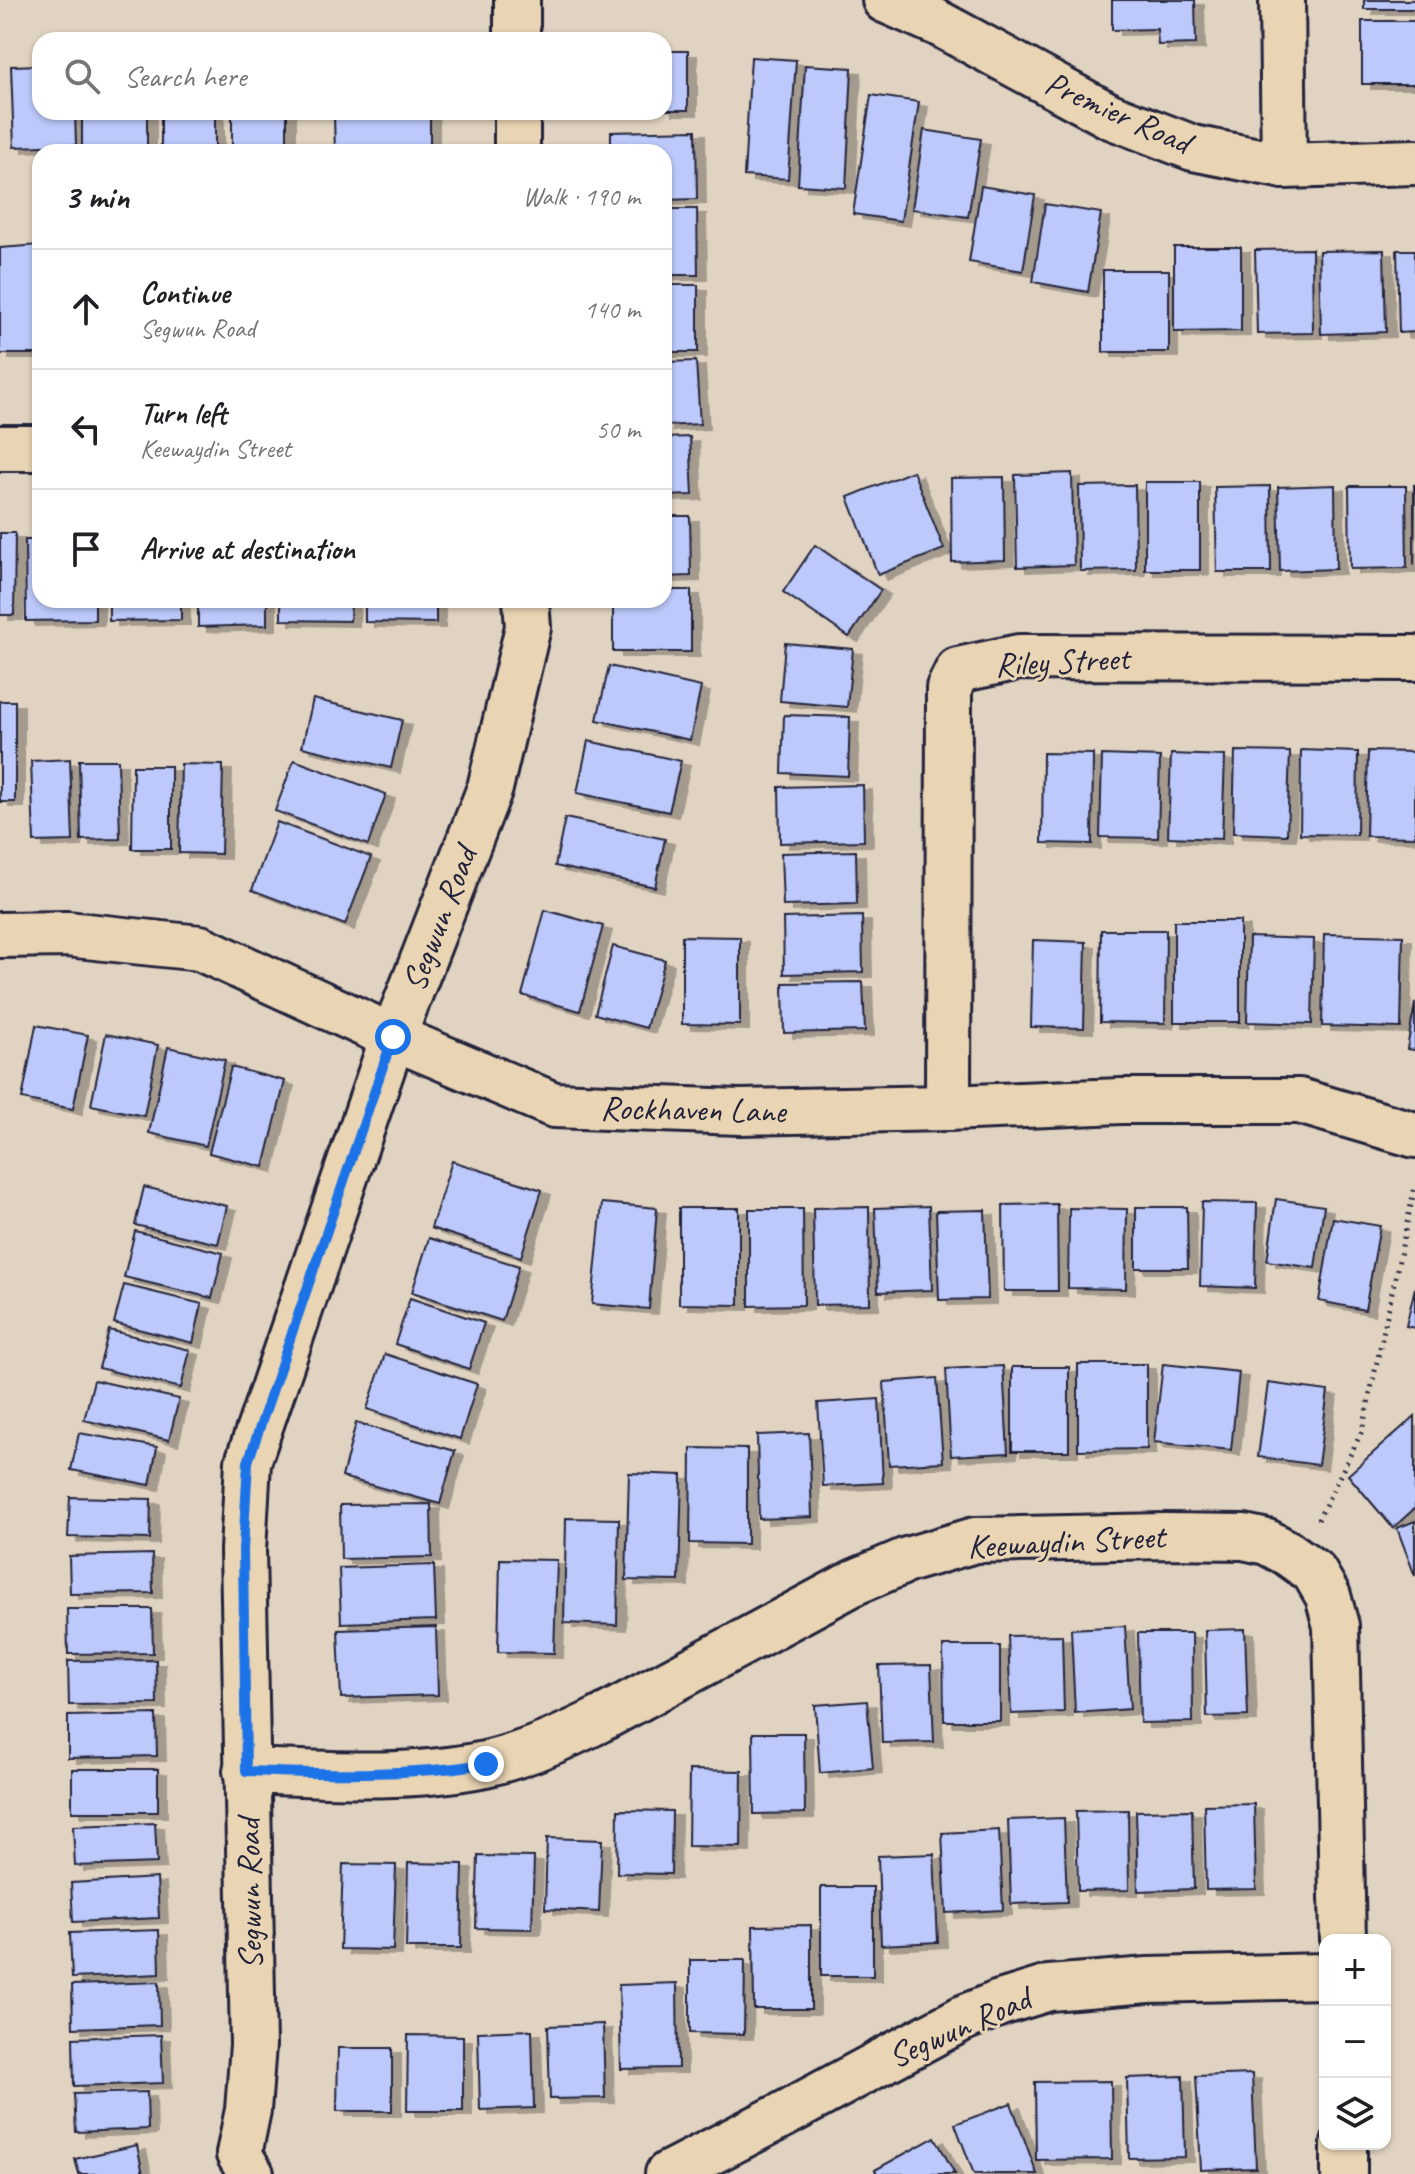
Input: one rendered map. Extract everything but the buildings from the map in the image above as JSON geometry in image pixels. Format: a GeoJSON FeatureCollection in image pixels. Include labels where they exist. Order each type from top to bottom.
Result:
{"type":"FeatureCollection","features":[{"type":"Feature","properties":{"kind":"street"},"geometry":{"type":"LineString","coordinates":[[517,0],[517,32]]}},
{"type":"Feature","properties":{"kind":"street","name":"Premier Road"},"geometry":{"type":"LineString","coordinates":[[885,0],[938,23],[1110,116],[1193,148],[1284,166],[1415,162]]}},
{"type":"Feature","properties":{"kind":"street"},"geometry":{"type":"LineString","coordinates":[[1282,0],[1284,166]]}},
{"type":"Feature","properties":{"kind":"street"},"geometry":{"type":"LineString","coordinates":[[517,120],[517,144]]}},
{"type":"Feature","properties":{"kind":"street"},"geometry":{"type":"LineString","coordinates":[[0,448],[32,448]]}},
{"type":"Feature","properties":{"kind":"street","name":"Segwun Road"},"geometry":{"type":"LineString","coordinates":[[251,2174],[239,2154],[248,2110],[253,2045],[243,1550],[248,1462],[393,1037],[490,788],[528,627],[527,608]]}},
{"type":"Feature","properties":{"kind":"street","name":"Riley Street"},"geometry":{"type":"LineString","coordinates":[[948,1108],[949,688],[958,670],[1019,657],[1415,658]]}},
{"type":"Feature","properties":{"kind":"street","name":"Rockhaven Lane"},"geometry":{"type":"LineString","coordinates":[[0,935],[67,934],[200,948],[393,1037],[554,1105],[740,1112],[1122,1101],[1299,1101],[1415,1135]]}},
{"type":"Feature","properties":{"kind":"street","name":"Keewaydin Street"},"geometry":{"type":"LineString","coordinates":[[246,1771],[377,1774],[486,1764],[522,1753],[562,1739],[855,1582],[907,1560],[975,1540],[1244,1537],[1267,1542],[1314,1572],[1328,1596],[1336,1626],[1343,1934]]}},
{"type":"Feature","properties":{"kind":"street","name":"Segwun Road"},"geometry":{"type":"LineString","coordinates":[[668,2174],[918,2040],[1012,1999],[1049,1988],[1148,1980],[1319,1976]]}},
{"type":"Feature","properties":{"kind":"street"},"geometry":{"type":"LineString","coordinates":[[1344,2150],[1344,2174]]}},
{"type":"Feature","properties":{"kind":"path"},"geometry":{"type":"LineString","coordinates":[[1318,1520],[1362,1431],[1415,1186]]}},
{"type":"Feature","properties":{"kind":"route"},"geometry":{"type":"LineString","coordinates":[[393,1037],[248,1462],[243,1550],[246,1771],[377,1774],[486,1764]]}}]}
